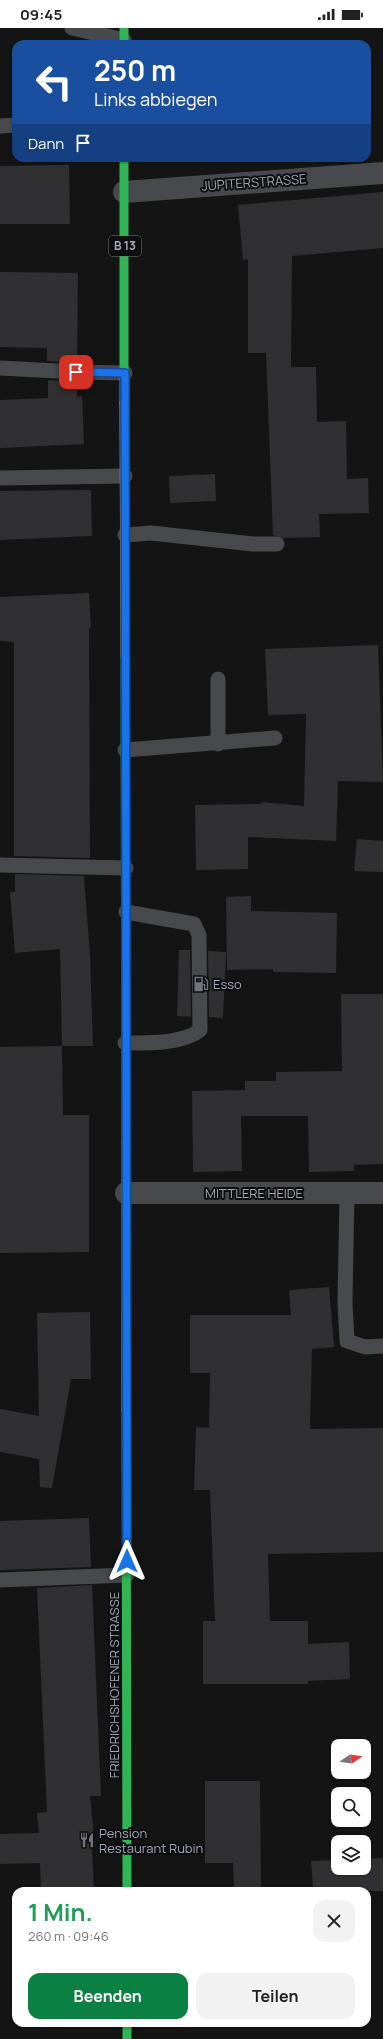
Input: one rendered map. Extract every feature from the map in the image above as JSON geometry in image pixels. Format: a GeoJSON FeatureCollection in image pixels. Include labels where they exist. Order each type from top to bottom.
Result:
{"type":"FeatureCollection","features":[{"type":"Feature","properties":{"kind":"main road","name":"FRIEDRICHSHOFENER STRASSE"},"geometry":{"type":"LineString","coordinates":[[124,162],[127,1887]]}},
{"type":"Feature","properties":{"kind":"main road"},"geometry":{"type":"LineString","coordinates":[[127,2027],[127,2039]]}},
{"type":"Feature","properties":{"kind":"street","name":"JUPITERSTRASSE"},"geometry":{"type":"LineString","coordinates":[[124,192],[383,173]]}},
{"type":"Feature","properties":{"kind":"street","name":"MITTLERE HEIDE"},"geometry":{"type":"LineString","coordinates":[[126,1192],[383,1193]]}},
{"type":"Feature","properties":{"kind":"lane"},"geometry":{"type":"LineString","coordinates":[[72,28],[124,37]]}},
{"type":"Feature","properties":{"kind":"lane"},"geometry":{"type":"LineString","coordinates":[[0,126],[12,125]]}},
{"type":"Feature","properties":{"kind":"lane"},"geometry":{"type":"LineString","coordinates":[[0,368],[125,373]]}},
{"type":"Feature","properties":{"kind":"lane"},"geometry":{"type":"LineString","coordinates":[[0,478],[125,476]]}},
{"type":"Feature","properties":{"kind":"lane"},"geometry":{"type":"LineString","coordinates":[[125,535],[151,533],[245,544],[277,544]]}},
{"type":"Feature","properties":{"kind":"lane"},"geometry":{"type":"LineString","coordinates":[[218,679],[218,744]]}},
{"type":"Feature","properties":{"kind":"lane"},"geometry":{"type":"LineString","coordinates":[[125,750],[218,744],[275,738]]}},
{"type":"Feature","properties":{"kind":"lane"},"geometry":{"type":"LineString","coordinates":[[0,865],[126,868]]}},
{"type":"Feature","properties":{"kind":"lane"},"geometry":{"type":"LineString","coordinates":[[125,1043],[151,1043],[192,1037],[200,1030],[199,935],[194,924],[126,912]]}},
{"type":"Feature","properties":{"kind":"lane"},"geometry":{"type":"LineString","coordinates":[[347,1193],[345,1302],[347,1341],[365,1347],[383,1346]]}},
{"type":"Feature","properties":{"kind":"lane"},"geometry":{"type":"LineString","coordinates":[[0,1580],[127,1575]]}},
{"type":"Feature","properties":{"kind":"building"},"geometry":{"type":"Polygon","coordinates":[[[69,165],[70,224],[0,224],[0,166],[69,165]]]}},
{"type":"Feature","properties":{"kind":"building"},"geometry":{"type":"Polygon","coordinates":[[[383,192],[383,248],[292,256],[291,367],[316,367],[317,422],[346,421],[347,479],[368,478],[369,513],[319,514],[320,537],[283,538],[273,535],[266,353],[248,353],[248,259],[243,260],[238,205],[383,192]]]}},
{"type":"Feature","properties":{"kind":"building"},"geometry":{"type":"Polygon","coordinates":[[[0,272],[78,273],[77,363],[47,361],[47,348],[0,347],[0,272]]]}},
{"type":"Feature","properties":{"kind":"building"},"geometry":{"type":"Polygon","coordinates":[[[48,380],[77,381],[77,397],[82,396],[84,444],[0,448],[0,400],[48,398],[48,380]]]}},
{"type":"Feature","properties":{"kind":"building"},"geometry":{"type":"Polygon","coordinates":[[[215,474],[216,501],[170,503],[169,476],[215,474]]]}},
{"type":"Feature","properties":{"kind":"building"},"geometry":{"type":"Polygon","coordinates":[[[91,490],[92,536],[0,540],[0,491],[91,490]]]}},
{"type":"Feature","properties":{"kind":"building"},"geometry":{"type":"Polygon","coordinates":[[[89,593],[91,627],[89,628],[90,858],[14,856],[14,642],[0,641],[0,597],[89,593]]]}},
{"type":"Feature","properties":{"kind":"building"},"geometry":{"type":"Polygon","coordinates":[[[378,645],[383,782],[338,781],[336,841],[248,837],[248,869],[196,870],[195,805],[262,804],[262,802],[304,806],[306,714],[268,715],[265,649],[378,645]]]}},
{"type":"Feature","properties":{"kind":"building"},"geometry":{"type":"Polygon","coordinates":[[[357,839],[383,841],[383,872],[354,871],[357,839]]]}},
{"type":"Feature","properties":{"kind":"building"},"geometry":{"type":"Polygon","coordinates":[[[15,874],[84,876],[90,956],[93,1046],[62,1046],[60,949],[15,953],[10,892],[15,892],[15,874]]]}},
{"type":"Feature","properties":{"kind":"building"},"geometry":{"type":"Polygon","coordinates":[[[251,896],[251,911],[337,913],[336,973],[273,972],[273,969],[227,970],[226,897],[251,896]]]}},
{"type":"Feature","properties":{"kind":"building"},"geometry":{"type":"Polygon","coordinates":[[[179,950],[190,950],[191,1017],[177,1016],[179,950]]]}},
{"type":"Feature","properties":{"kind":"building"},"geometry":{"type":"Polygon","coordinates":[[[208,951],[226,952],[223,1018],[209,1017],[208,951]]]}},
{"type":"Feature","properties":{"kind":"building"},"geometry":{"type":"Polygon","coordinates":[[[341,994],[383,994],[383,1164],[354,1165],[354,1171],[309,1172],[308,1116],[241,1116],[242,1171],[193,1172],[192,1091],[245,1090],[245,1081],[276,1081],[276,1072],[342,1071],[341,994]]]}},
{"type":"Feature","properties":{"kind":"building"},"geometry":{"type":"Polygon","coordinates":[[[62,1046],[63,1115],[89,1115],[89,1252],[0,1253],[0,1047],[62,1046]]]}},
{"type":"Feature","properties":{"kind":"building"},"geometry":{"type":"Polygon","coordinates":[[[329,1287],[334,1347],[312,1349],[310,1429],[383,1428],[383,1552],[268,1554],[270,1621],[308,1621],[308,1644],[349,1642],[350,1679],[308,1681],[308,1684],[203,1684],[203,1621],[215,1621],[210,1490],[194,1490],[196,1427],[209,1428],[210,1373],[190,1373],[190,1315],[291,1315],[289,1290],[329,1287]]]}},
{"type":"Feature","properties":{"kind":"building"},"geometry":{"type":"Polygon","coordinates":[[[90,1312],[91,1379],[71,1379],[52,1488],[40,1487],[39,1459],[0,1452],[0,1409],[39,1416],[37,1313],[90,1312]]]}},
{"type":"Feature","properties":{"kind":"building"},"geometry":{"type":"Polygon","coordinates":[[[89,1518],[91,1567],[0,1570],[0,1521],[89,1518]]]}},
{"type":"Feature","properties":{"kind":"building"},"geometry":{"type":"Polygon","coordinates":[[[92,1585],[101,1796],[90,1796],[95,1847],[92,1848],[94,1887],[41,1887],[40,1863],[0,1864],[0,1834],[39,1833],[37,1813],[47,1812],[37,1588],[92,1585]]]}},
{"type":"Feature","properties":{"kind":"building"},"geometry":{"type":"Polygon","coordinates":[[[205,1781],[260,1781],[261,1887],[234,1887],[233,1863],[205,1863],[205,1781]]]}},
{"type":"Feature","properties":{"kind":"building"},"geometry":{"type":"Polygon","coordinates":[[[383,1858],[383,1891],[371,1891],[371,1887],[313,1887],[311,1861],[331,1860],[331,1875],[371,1875],[371,1859],[383,1858]]]}},
{"type":"Feature","properties":{"kind":"traffic: fast"},"geometry":{"type":"LineString","coordinates":[[124,28],[124,40]]}},
{"type":"Feature","properties":{"kind":"traffic: fast"},"geometry":{"type":"LineString","coordinates":[[124,162],[124,403]]}},
{"type":"Feature","properties":{"kind":"traffic: fast"},"geometry":{"type":"LineString","coordinates":[[125,656],[126,1144]]}},
{"type":"Feature","properties":{"kind":"traffic: fast"},"geometry":{"type":"LineString","coordinates":[[126,1410],[127,1887]]}},
{"type":"Feature","properties":{"kind":"traffic: fast"},"geometry":{"type":"LineString","coordinates":[[127,2027],[127,2039]]}},
{"type":"Feature","properties":{"kind":"traffic: slow"},"geometry":{"type":"LineString","coordinates":[[124,403],[125,656]]}},
{"type":"Feature","properties":{"kind":"traffic: slow"},"geometry":{"type":"LineString","coordinates":[[126,1144],[126,1410]]}},
{"type":"Feature","properties":{"kind":"place","name":"Esso"},"geometry":{"type":"Point","coordinates":[201,984]}},
{"type":"Feature","properties":{"kind":"place","name":"Pension Restaurant Rubin"},"geometry":{"type":"Point","coordinates":[87,1840]}},
{"type":"Feature","properties":{"kind":"route"},"geometry":{"type":"LineString","coordinates":[[76,372],[125,373],[127,1561]]}}]}
